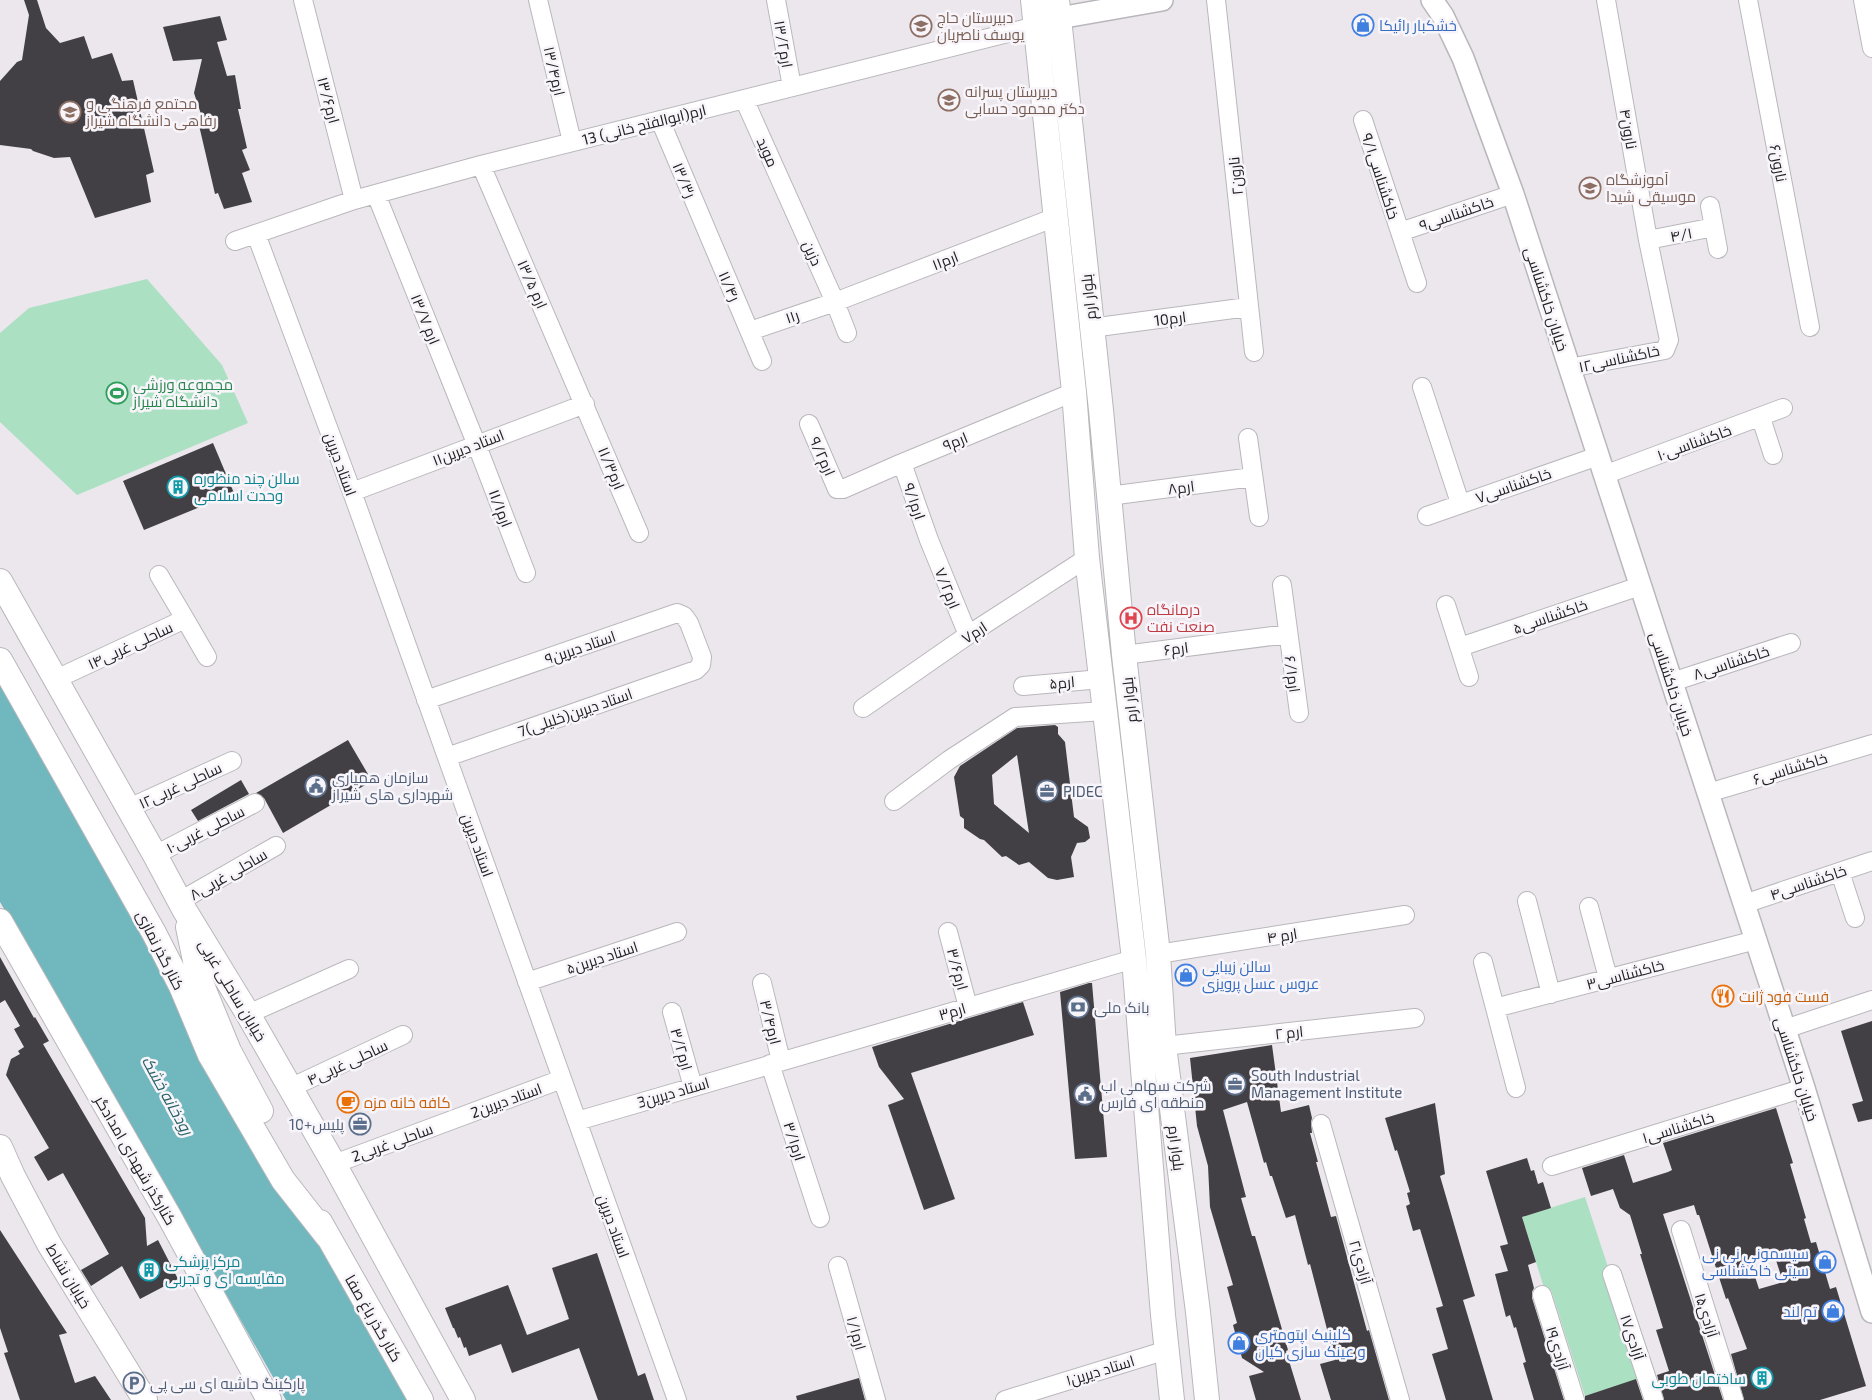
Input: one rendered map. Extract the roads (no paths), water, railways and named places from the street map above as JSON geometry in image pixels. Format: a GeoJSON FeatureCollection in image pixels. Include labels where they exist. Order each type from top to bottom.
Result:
{"type":"FeatureCollection","features":[{"type":"Feature","properties":{"kind":"main road","name":"بلوار ارم"},"geometry":{"type":"LineString","coordinates":[[1033,0],[1075,401],[1087,558],[1134,959],[1172,1400]]}},
{"type":"Feature","properties":{"kind":"main road","name":"بلوار ارم"},"geometry":{"type":"LineString","coordinates":[[1058,9],[1101,410],[1124,655],[1158,954],[1164,1046],[1198,1312],[1207,1400]]}},
{"type":"Feature","properties":{"kind":"main road"},"geometry":{"type":"LineString","coordinates":[[1075,401],[1101,410]]}},
{"type":"Feature","properties":{"kind":"main road","name":"خیابان ساحلی غربی"},"geometry":{"type":"LineString","coordinates":[[0,581],[54,680],[129,808],[183,906],[248,1014],[334,1164],[463,1400]]}},
{"type":"Feature","properties":{"kind":"main road","name":"کنار گذر نمازی"},"geometry":{"type":"LineString","coordinates":[[0,660],[154,933],[181,986],[210,1055],[283,1180],[327,1236]]}},
{"type":"Feature","properties":{"kind":"main road"},"geometry":{"type":"LineString","coordinates":[[183,906],[198,975],[229,1051],[327,1236]]}},
{"type":"Feature","properties":{"kind":"main road","name":"کنارگذر شهدای امدادگر"},"geometry":{"type":"LineString","coordinates":[[0,921],[169,1216],[269,1400]]}},
{"type":"Feature","properties":{"kind":"main road","name":"خیابان نشاط"},"geometry":{"type":"LineString","coordinates":[[0,1147],[6,1179],[49,1244],[146,1400]]}},
{"type":"Feature","properties":{"kind":"main road","name":"کنار گذر باغ صفا"},"geometry":{"type":"LineString","coordinates":[[327,1236],[421,1400]]}},
{"type":"Feature","properties":{"kind":"street","name":"۱۳/۶ارم"},"geometry":{"type":"LineString","coordinates":[[303,0],[354,200]]}},
{"type":"Feature","properties":{"kind":"street","name":"۱۳/۴ارم"},"geometry":{"type":"LineString","coordinates":[[538,0],[572,142]]}},
{"type":"Feature","properties":{"kind":"street","name":"۱۳/۲ارم"},"geometry":{"type":"LineString","coordinates":[[776,0],[792,87]]}},
{"type":"Feature","properties":{"kind":"street"},"geometry":{"type":"LineString","coordinates":[[1058,9],[1162,0]]}},
{"type":"Feature","properties":{"kind":"street","name":"نارون۲"},"geometry":{"type":"LineString","coordinates":[[1216,0],[1254,352]]}},
{"type":"Feature","properties":{"kind":"street","name":"خیابان خاکشناسی"},"geometry":{"type":"LineString","coordinates":[[1432,0],[1443,16],[1463,58],[1513,194],[1804,1088],[1872,1312]]}},
{"type":"Feature","properties":{"kind":"street","name":"خیابان خاکشناسی"},"geometry":{"type":"LineString","coordinates":[[1452,0],[1463,58]]}},
{"type":"Feature","properties":{"kind":"street","name":"نارون۴"},"geometry":{"type":"LineString","coordinates":[[1606,0],[1648,240],[1669,340],[1667,346]]}},
{"type":"Feature","properties":{"kind":"street","name":"نارون۶"},"geometry":{"type":"LineString","coordinates":[[1748,0],[1810,327]]}},
{"type":"Feature","properties":{"kind":"street"},"geometry":{"type":"LineString","coordinates":[[1863,0],[1872,48]]}},
{"type":"Feature","properties":{"kind":"street","name":"13 ارم(ابوالفتح خانی)"},"geometry":{"type":"LineString","coordinates":[[235,240],[354,200],[481,165],[1036,26]]}},
{"type":"Feature","properties":{"kind":"street","name":"موید"},"geometry":{"type":"LineString","coordinates":[[744,99],[791,204]]}},
{"type":"Feature","properties":{"kind":"street","name":"۱۳/۳ر"},"geometry":{"type":"LineString","coordinates":[[660,120],[710,240]]}},
{"type":"Feature","properties":{"kind":"street","name":"۹/۱خاکشناسی"},"geometry":{"type":"LineString","coordinates":[[1363,120],[1416,283]]}},
{"type":"Feature","properties":{"kind":"street","name":"۱۳/۵ ارم"},"geometry":{"type":"LineString","coordinates":[[481,165],[585,404]]}},
{"type":"Feature","properties":{"kind":"street","name":"۱۳/۷ ارم"},"geometry":{"type":"LineString","coordinates":[[376,194],[476,443]]}},
{"type":"Feature","properties":{"kind":"street","name":"خاکشناسی۹"},"geometry":{"type":"LineString","coordinates":[[1400,232],[1513,194]]}},
{"type":"Feature","properties":{"kind":"street","name":"دزین"},"geometry":{"type":"LineString","coordinates":[[791,204],[847,333]]}},
{"type":"Feature","properties":{"kind":"street"},"geometry":{"type":"LineString","coordinates":[[1710,206],[1718,249]]}},
{"type":"Feature","properties":{"kind":"street","name":"ارم۱۱"},"geometry":{"type":"LineString","coordinates":[[835,302],[1056,217]]}},
{"type":"Feature","properties":{"kind":"street","name":"۴/۱"},"geometry":{"type":"LineString","coordinates":[[1648,240],[1714,227]]}},
{"type":"Feature","properties":{"kind":"street","name":"استاد دیرین"},"geometry":{"type":"LineString","coordinates":[[256,234],[352,492],[677,1400]]}},
{"type":"Feature","properties":{"kind":"street","name":"۱۱/۴ر"},"geometry":{"type":"LineString","coordinates":[[710,240],[762,361]]}},
{"type":"Feature","properties":{"kind":"street","name":"۱۱ر"},"geometry":{"type":"LineString","coordinates":[[750,331],[835,302]]}},
{"type":"Feature","properties":{"kind":"street","name":"ارم10"},"geometry":{"type":"LineString","coordinates":[[1091,328],[1248,308]]}},
{"type":"Feature","properties":{"kind":"street","name":"خاکشناسی۱۲"},"geometry":{"type":"LineString","coordinates":[[1570,368],[1664,350],[1667,346]]}},
{"type":"Feature","properties":{"kind":"street"},"geometry":{"type":"LineString","coordinates":[[1422,387],[1460,503]]}},
{"type":"Feature","properties":{"kind":"street","name":"ارم۹"},"geometry":{"type":"LineString","coordinates":[[837,489],[843,489],[902,463],[1075,401]]}},
{"type":"Feature","properties":{"kind":"street","name":"استاد دیرین۱۱"},"geometry":{"type":"LineString","coordinates":[[352,492],[476,443],[585,404]]}},
{"type":"Feature","properties":{"kind":"street","name":"۱۱/۳ارم"},"geometry":{"type":"LineString","coordinates":[[585,404],[639,533]]}},
{"type":"Feature","properties":{"kind":"street","name":"خاکشناسی۱۰"},"geometry":{"type":"LineString","coordinates":[[1601,465],[1761,418],[1783,408]]}},
{"type":"Feature","properties":{"kind":"street"},"geometry":{"type":"LineString","coordinates":[[1761,418],[1773,456]]}},
{"type":"Feature","properties":{"kind":"street","name":"۹/۲ارم"},"geometry":{"type":"LineString","coordinates":[[809,424],[837,489]]}},
{"type":"Feature","properties":{"kind":"street"},"geometry":{"type":"LineString","coordinates":[[1248,438],[1259,517]]}},
{"type":"Feature","properties":{"kind":"street","name":"۱۱/۱ارم"},"geometry":{"type":"LineString","coordinates":[[476,443],[526,573]]}},
{"type":"Feature","properties":{"kind":"street","name":"۹/۱ارم"},"geometry":{"type":"LineString","coordinates":[[902,463],[929,540]]}},
{"type":"Feature","properties":{"kind":"street","name":"خاکشناسی۷"},"geometry":{"type":"LineString","coordinates":[[1427,516],[1460,503],[1601,465]]}},
{"type":"Feature","properties":{"kind":"street","name":"ارم۸"},"geometry":{"type":"LineString","coordinates":[[1109,496],[1253,477]]}},
{"type":"Feature","properties":{"kind":"street","name":"۷/۲ارم"},"geometry":{"type":"LineString","coordinates":[[929,540],[968,635]]}},
{"type":"Feature","properties":{"kind":"street","name":"ارم۷"},"geometry":{"type":"LineString","coordinates":[[863,708],[968,635],[1087,558]]}},
{"type":"Feature","properties":{"kind":"street","name":"ساحلی غربی۱۴"},"geometry":{"type":"LineString","coordinates":[[54,680],[185,620],[159,575]]}},
{"type":"Feature","properties":{"kind":"street","name":"۶/۱ارم"},"geometry":{"type":"LineString","coordinates":[[1282,584],[1299,713]]}},
{"type":"Feature","properties":{"kind":"street","name":"خاکشناسی۵"},"geometry":{"type":"LineString","coordinates":[[1460,647],[1640,586]]}},
{"type":"Feature","properties":{"kind":"street"},"geometry":{"type":"LineString","coordinates":[[1446,605],[1470,677]]}},
{"type":"Feature","properties":{"kind":"street","name":"استاد دیرین۹"},"geometry":{"type":"LineString","coordinates":[[426,700],[677,613],[684,616],[689,623],[702,657],[701,665]]}},
{"type":"Feature","properties":{"kind":"street"},"geometry":{"type":"LineString","coordinates":[[185,620],[207,657]]}},
{"type":"Feature","properties":{"kind":"street","name":"ارم۶"},"geometry":{"type":"LineString","coordinates":[[1124,655],[1288,634]]}},
{"type":"Feature","properties":{"kind":"street","name":"خاکشناسی۸"},"geometry":{"type":"LineString","coordinates":[[1672,682],[1791,643]]}},
{"type":"Feature","properties":{"kind":"street","name":"7استاد دیرین(خلیلی)"},"geometry":{"type":"LineString","coordinates":[[447,757],[696,670],[701,665]]}},
{"type":"Feature","properties":{"kind":"street","name":"ارم۵"},"geometry":{"type":"LineString","coordinates":[[1023,686],[1101,679]]}},
{"type":"Feature","properties":{"kind":"street"},"geometry":{"type":"LineString","coordinates":[[894,801],[949,760],[1014,718],[1104,711]]}},
{"type":"Feature","properties":{"kind":"street","name":"خاکشناسی۶"},"geometry":{"type":"LineString","coordinates":[[1708,793],[1872,744]]}},
{"type":"Feature","properties":{"kind":"street","name":"ساحلی غربی۱۲"},"geometry":{"type":"LineString","coordinates":[[129,808],[232,761]]}},
{"type":"Feature","properties":{"kind":"street","name":"ساحلی غربی۱۰"},"geometry":{"type":"LineString","coordinates":[[155,855],[255,803]]}},
{"type":"Feature","properties":{"kind":"street","name":"ساحلی غربی۸"},"geometry":{"type":"LineString","coordinates":[[183,906],[276,846]]}},
{"type":"Feature","properties":{"kind":"street","name":"خاکشناسی۴"},"geometry":{"type":"LineString","coordinates":[[1744,904],[1872,861]]}},
{"type":"Feature","properties":{"kind":"street"},"geometry":{"type":"LineString","coordinates":[[1840,872],[1855,918]]}},
{"type":"Feature","properties":{"kind":"street"},"geometry":{"type":"LineString","coordinates":[[1527,901],[1550,994]]}},
{"type":"Feature","properties":{"kind":"street"},"geometry":{"type":"LineString","coordinates":[[1588,907],[1608,978]]}},
{"type":"Feature","properties":{"kind":"street","name":"ارم ۴"},"geometry":{"type":"LineString","coordinates":[[1158,954],[1405,915]]}},
{"type":"Feature","properties":{"kind":"street","name":"استاد دیرین۵"},"geometry":{"type":"LineString","coordinates":[[527,982],[677,932]]}},
{"type":"Feature","properties":{"kind":"street","name":"۳/۶ارم"},"geometry":{"type":"LineString","coordinates":[[948,932],[968,1007]]}},
{"type":"Feature","properties":{"kind":"street","name":"خاکشناسی۳"},"geometry":{"type":"LineString","coordinates":[[1495,1008],[1756,940]]}},
{"type":"Feature","properties":{"kind":"street","name":"ارم۳"},"geometry":{"type":"LineString","coordinates":[[776,1063],[1134,959]]}},
{"type":"Feature","properties":{"kind":"street"},"geometry":{"type":"LineString","coordinates":[[1483,962],[1516,1088]]}},
{"type":"Feature","properties":{"kind":"street"},"geometry":{"type":"LineString","coordinates":[[248,1014],[350,969]]}},
{"type":"Feature","properties":{"kind":"street","name":"۳/۴ارم"},"geometry":{"type":"LineString","coordinates":[[762,983],[776,1063]]}},
{"type":"Feature","properties":{"kind":"street"},"geometry":{"type":"LineString","coordinates":[[1784,1029],[1872,1000]]}},
{"type":"Feature","properties":{"kind":"street","name":"۳/۲ارم"},"geometry":{"type":"LineString","coordinates":[[672,1012],[693,1087]]}},
{"type":"Feature","properties":{"kind":"street","name":"ارم ۲"},"geometry":{"type":"LineString","coordinates":[[1164,1046],[1415,1018]]}},
{"type":"Feature","properties":{"kind":"street","name":"ساحلی غربی۴"},"geometry":{"type":"LineString","coordinates":[[290,1088],[403,1035]]}},
{"type":"Feature","properties":{"kind":"street","name":"3استاد دیرین"},"geometry":{"type":"LineString","coordinates":[[576,1120],[776,1063]]}},
{"type":"Feature","properties":{"kind":"street","name":"۳/۱ارم"},"geometry":{"type":"LineString","coordinates":[[776,1063],[820,1218]]}},
{"type":"Feature","properties":{"kind":"street","name":"2استاد دیرین"},"geometry":{"type":"LineString","coordinates":[[450,1121],[562,1079]]}},
{"type":"Feature","properties":{"kind":"street","name":"خاکشناسی۱"},"geometry":{"type":"LineString","coordinates":[[1552,1166],[1804,1088]]}},
{"type":"Feature","properties":{"kind":"street","name":"2ساحلی غربی"},"geometry":{"type":"LineString","coordinates":[[334,1164],[450,1121]]}},
{"type":"Feature","properties":{"kind":"street","name":"آزادی۲۱"},"geometry":{"type":"LineString","coordinates":[[1322,1124],[1400,1400]]}},
{"type":"Feature","properties":{"kind":"street","name":"آزادی۱۵"},"geometry":{"type":"LineString","coordinates":[[1681,1230],[1734,1400]]}},
{"type":"Feature","properties":{"kind":"street","name":"۱/۱ارم"},"geometry":{"type":"LineString","coordinates":[[838,1266],[876,1400]]}},
{"type":"Feature","properties":{"kind":"street","name":"آزادی۱۷"},"geometry":{"type":"LineString","coordinates":[[1612,1274],[1654,1400]]}},
{"type":"Feature","properties":{"kind":"street","name":"آزادی۱۹"},"geometry":{"type":"LineString","coordinates":[[1542,1295],[1575,1400]]}},
{"type":"Feature","properties":{"kind":"street","name":"استاد دیرین۱"},"geometry":{"type":"LineString","coordinates":[[1005,1400],[1167,1350]]}},
{"type":"Feature","properties":{"kind":"water","name":"رودخانه خشک"},"geometry":{"type":"Polygon","coordinates":[[[0,681],[76,812],[281,1192],[323,1251],[410,1400],[286,1400],[122,1111],[0,902],[0,681]]]}},
{"type":"Feature","properties":{"kind":"place","name":"خشکبار رائیکا"},"geometry":{"type":"Point","coordinates":[1363,25]}},
{"type":"Feature","properties":{"kind":"place","name":"دبیرستان حاج یوسف ناصریان"},"geometry":{"type":"Point","coordinates":[921,26]}},
{"type":"Feature","properties":{"kind":"place","name":"دبیرستان پسرانه دکتر محمود حسابی"},"geometry":{"type":"Point","coordinates":[949,100]}},
{"type":"Feature","properties":{"kind":"place","name":"مجتمع فرهنگی و رفاهی دانشگاه شیراز"},"geometry":{"type":"Point","coordinates":[70,112]}},
{"type":"Feature","properties":{"kind":"place","name":"آموزشگاه موسیقی شیدا"},"geometry":{"type":"Point","coordinates":[1590,188]}},
{"type":"Feature","properties":{"kind":"place","name":"مجموعه ورزشی دانشگاه شیراز"},"geometry":{"type":"Point","coordinates":[117,393]}},
{"type":"Feature","properties":{"kind":"place","name":"سالن چند منظوره وحدت اسلامی"},"geometry":{"type":"Point","coordinates":[178,487]}},
{"type":"Feature","properties":{"kind":"place","name":"درمانگاه صنعت نفت"},"geometry":{"type":"Point","coordinates":[1131,618]}},
{"type":"Feature","properties":{"kind":"place","name":"سازمان همیاری شهرداری های شیراز"},"geometry":{"type":"Point","coordinates":[316,786]}},
{"type":"Feature","properties":{"kind":"place","name":"PIDEC"},"geometry":{"type":"Point","coordinates":[1047,791]}},
{"type":"Feature","properties":{"kind":"place","name":"سالن زیبایی عروس عسل پرويزی"},"geometry":{"type":"Point","coordinates":[1186,975]}},
{"type":"Feature","properties":{"kind":"place","name":"فست فود ژانت"},"geometry":{"type":"Point","coordinates":[1723,996]}},
{"type":"Feature","properties":{"kind":"place","name":"بانک ملی"},"geometry":{"type":"Point","coordinates":[1078,1007]}},
{"type":"Feature","properties":{"kind":"place","name":"South Industrial Management Institute"},"geometry":{"type":"Point","coordinates":[1235,1084]}},
{"type":"Feature","properties":{"kind":"place","name":"شرکت سهامی اب منطقه ای فارس"},"geometry":{"type":"Point","coordinates":[1085,1094]}},
{"type":"Feature","properties":{"kind":"place","name":"کافه خانه مزه"},"geometry":{"type":"Point","coordinates":[348,1102]}},
{"type":"Feature","properties":{"kind":"place","name":"پلیس+10"},"geometry":{"type":"Point","coordinates":[360,1124]}},
{"type":"Feature","properties":{"kind":"place","name":"سیسمونی نی نی سیتی خاکشناسی"},"geometry":{"type":"Point","coordinates":[1825,1262]}},
{"type":"Feature","properties":{"kind":"place","name":"مرکز پزشکی مقایسه ای و تجربی"},"geometry":{"type":"Point","coordinates":[149,1270]}},
{"type":"Feature","properties":{"kind":"place","name":"تم لند"},"geometry":{"type":"Point","coordinates":[1833,1311]}},
{"type":"Feature","properties":{"kind":"place","name":"کلینیک اپتومتری و عینک سازی کیان"},"geometry":{"type":"Point","coordinates":[1239,1343]}},
{"type":"Feature","properties":{"kind":"place","name":"ساختمان طوبی"},"geometry":{"type":"Point","coordinates":[1762,1378]}},
{"type":"Feature","properties":{"kind":"place","name":"پارکینگ حاشیه ای سی پی"},"geometry":{"type":"Point","coordinates":[134,1383]}}]}
